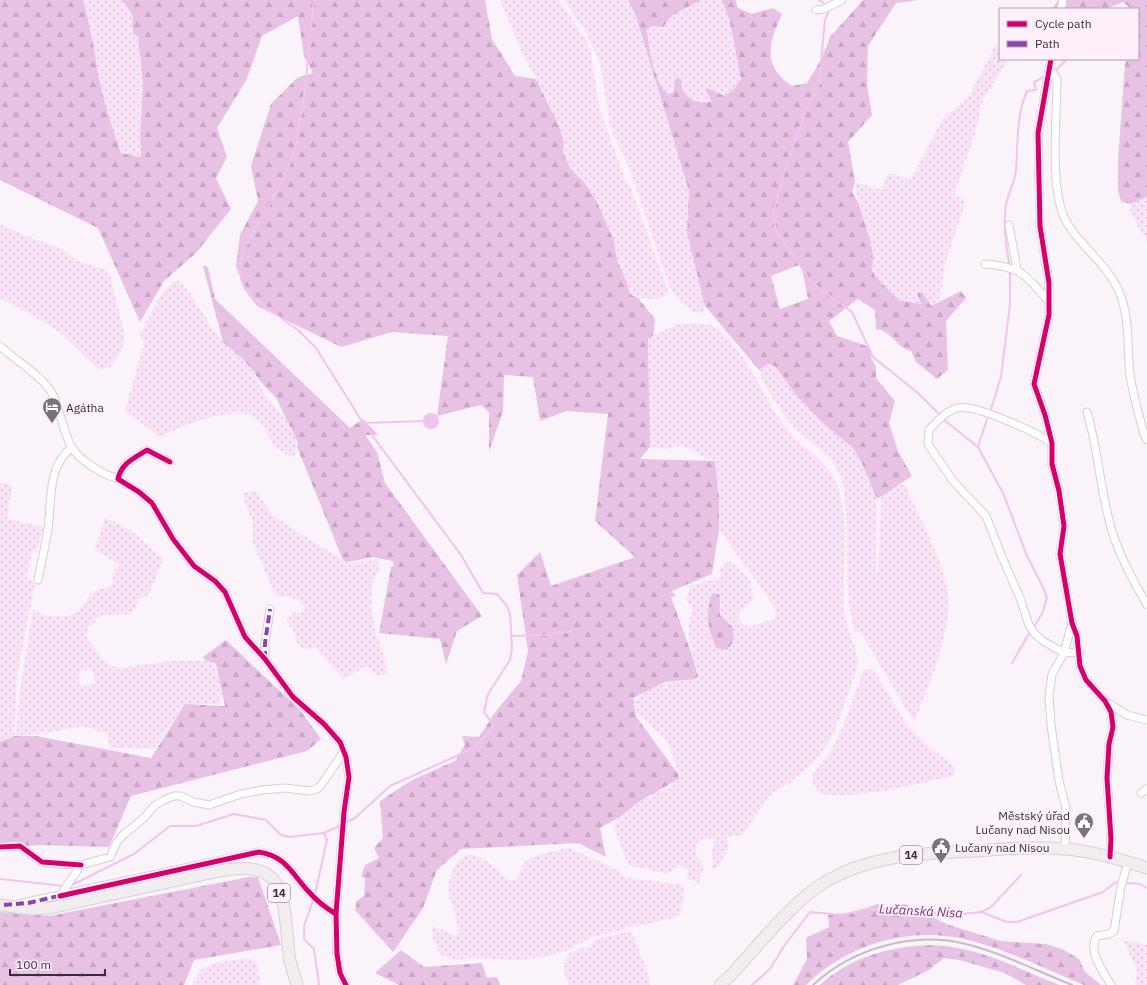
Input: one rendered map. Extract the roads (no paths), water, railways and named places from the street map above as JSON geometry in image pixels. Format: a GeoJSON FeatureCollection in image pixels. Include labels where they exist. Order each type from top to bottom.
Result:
{"type":"FeatureCollection","features":[{"type":"Feature","properties":{"kind":"main road","name":"14"},"geometry":{"type":"LineString","coordinates":[[720,985],[799,903],[817,888],[826,881],[872,862],[899,856],[1041,847],[1065,849],[1110,857],[1147,868]]}},
{"type":"Feature","properties":{"kind":"main road","name":"14"},"geometry":{"type":"LineString","coordinates":[[2,905],[32,909],[50,908],[219,871],[246,868],[255,870],[271,878],[278,887],[282,901],[290,962],[298,985]]}},
{"type":"Feature","properties":{"kind":"street"},"geometry":{"type":"LineString","coordinates":[[816,10],[824,9],[842,0]]}},
{"type":"Feature","properties":{"kind":"street"},"geometry":{"type":"LineString","coordinates":[[1051,60],[1038,133],[1040,226],[1049,283],[1049,315],[1034,384],[1045,415],[1052,443],[1052,464],[1059,491],[1064,526],[1060,554],[1072,623],[1077,636],[1080,666],[1086,680],[1105,701],[1111,712],[1112,727],[1109,744],[1107,778],[1111,839],[1110,857]]}},
{"type":"Feature","properties":{"kind":"street"},"geometry":{"type":"LineString","coordinates":[[1050,68],[1057,79],[1056,188],[1060,208],[1066,222],[1110,274],[1120,293],[1125,310],[1130,375],[1144,434],[1147,440]]}},
{"type":"Feature","properties":{"kind":"street"},"geometry":{"type":"LineString","coordinates":[[1009,225],[1017,269]]}},
{"type":"Feature","properties":{"kind":"street"},"geometry":{"type":"LineString","coordinates":[[985,264],[1017,269],[1031,281],[1049,302]]}},
{"type":"Feature","properties":{"kind":"street"},"geometry":{"type":"LineString","coordinates":[[0,346],[39,378],[51,390],[56,400],[71,448],[81,460],[109,476],[118,479],[152,503],[173,538],[194,566],[215,581],[225,592],[245,637],[265,659],[293,697],[324,724],[340,742],[344,751],[349,777],[343,820],[336,914],[337,954],[340,973],[346,985]]}},
{"type":"Feature","properties":{"kind":"street"},"geometry":{"type":"LineString","coordinates":[[1052,443],[1038,434],[971,408],[957,408],[941,417],[929,430],[928,444],[953,481],[986,516],[1020,598],[1029,625],[1034,633],[1043,641],[1064,653],[1078,652]]}},
{"type":"Feature","properties":{"kind":"street"},"geometry":{"type":"LineString","coordinates":[[1088,412],[1093,431],[1112,534],[1125,566],[1147,606]]}},
{"type":"Feature","properties":{"kind":"street"},"geometry":{"type":"LineString","coordinates":[[38,580],[48,528],[53,474],[65,453],[71,448]]}},
{"type":"Feature","properties":{"kind":"street"},"geometry":{"type":"LineString","coordinates":[[118,479],[120,470],[126,463],[148,450],[170,462]]}},
{"type":"Feature","properties":{"kind":"street"},"geometry":{"type":"LineString","coordinates":[[265,659],[265,643],[270,609]]}},
{"type":"Feature","properties":{"kind":"street"},"geometry":{"type":"LineString","coordinates":[[1065,849],[1066,808],[1059,781],[1049,696],[1052,674],[1064,653],[1072,623]]}},
{"type":"Feature","properties":{"kind":"street"},"geometry":{"type":"LineString","coordinates":[[1105,701],[1127,715],[1147,720]]}},
{"type":"Feature","properties":{"kind":"street"},"geometry":{"type":"LineString","coordinates":[[0,846],[20,846],[42,862],[80,865],[110,857],[122,835],[145,817],[154,806],[174,796],[181,796],[194,802],[209,805],[241,794],[262,790],[285,788],[309,791],[318,789],[344,751]]}},
{"type":"Feature","properties":{"kind":"street"},"geometry":{"type":"LineString","coordinates":[[2,905],[28,903],[259,852],[270,854],[292,869],[309,892],[336,914]]}},
{"type":"Feature","properties":{"kind":"street"},"geometry":{"type":"LineString","coordinates":[[1111,985],[1094,953],[1093,945],[1097,936],[1111,934],[1114,931],[1121,887],[1128,862]]}},
{"type":"Feature","properties":{"kind":"street"},"geometry":{"type":"LineString","coordinates":[[60,896],[80,865]]}},
{"type":"Feature","properties":{"kind":"waterway"},"geometry":{"type":"LineString","coordinates":[[314,0],[305,90],[295,150],[283,180],[243,250],[239,266],[242,282],[251,296],[299,331],[316,348],[363,423],[461,555],[483,593],[497,594],[507,606],[510,614],[512,648],[510,660],[488,694],[484,712],[492,723],[492,728],[474,748],[390,786],[355,818],[345,823]]}},
{"type":"Feature","properties":{"kind":"waterway"},"geometry":{"type":"LineString","coordinates":[[819,0],[828,6]]}},
{"type":"Feature","properties":{"kind":"waterway"},"geometry":{"type":"LineString","coordinates":[[1090,8],[1092,4]]}},
{"type":"Feature","properties":{"kind":"waterway"},"geometry":{"type":"LineString","coordinates":[[830,8],[825,20],[819,83],[804,116],[785,170],[774,209],[775,229],[812,283],[852,312],[873,357],[918,393],[940,415]]}},
{"type":"Feature","properties":{"kind":"waterway"},"geometry":{"type":"LineString","coordinates":[[1054,72],[1066,60]]}},
{"type":"Feature","properties":{"kind":"waterway"},"geometry":{"type":"LineString","coordinates":[[1010,266],[1005,236],[1005,212],[1016,170],[1019,120],[1027,91],[1036,90],[1034,82],[1046,76]]}},
{"type":"Feature","properties":{"kind":"waterway"},"geometry":{"type":"LineString","coordinates":[[990,412],[1001,377],[1010,304],[1010,271]]}},
{"type":"Feature","properties":{"kind":"waterway"},"geometry":{"type":"LineString","coordinates":[[978,447],[988,416]]}},
{"type":"Feature","properties":{"kind":"waterway"},"geometry":{"type":"LineString","coordinates":[[943,419],[978,447],[1003,493],[1027,556],[1047,598],[1042,614],[1033,628]]}},
{"type":"Feature","properties":{"kind":"waterway"},"geometry":{"type":"LineString","coordinates":[[363,423],[424,421]]}},
{"type":"Feature","properties":{"kind":"waterway"},"geometry":{"type":"LineString","coordinates":[[511,636],[546,635],[572,631]]}},
{"type":"Feature","properties":{"kind":"waterway"},"geometry":{"type":"LineString","coordinates":[[1012,663],[1030,632]]}},
{"type":"Feature","properties":{"kind":"waterway"},"geometry":{"type":"LineString","coordinates":[[70,886],[134,854],[170,826],[196,826],[234,814],[266,820],[281,835],[289,837],[324,833],[327,840],[315,894]]}},
{"type":"Feature","properties":{"kind":"waterway"},"geometry":{"type":"LineString","coordinates":[[324,833],[341,825]]}},
{"type":"Feature","properties":{"kind":"waterway"},"geometry":{"type":"LineString","coordinates":[[981,912],[991,907],[1021,875]]}},
{"type":"Feature","properties":{"kind":"waterway"},"geometry":{"type":"LineString","coordinates":[[0,879],[64,886]]}},
{"type":"Feature","properties":{"kind":"waterway","name":"Lučanská Nisa"},"geometry":{"type":"LineString","coordinates":[[752,985],[770,969],[784,946],[810,912],[842,915],[866,909],[898,908],[953,915],[981,912],[1007,922],[1017,922],[1103,892],[1116,882]]}},
{"type":"Feature","properties":{"kind":"waterway","name":"Lučanská Nisa"},"geometry":{"type":"LineString","coordinates":[[1126,883],[1140,884],[1147,888]]}},
{"type":"Feature","properties":{"kind":"waterway"},"geometry":{"type":"LineString","coordinates":[[314,898],[304,926],[304,939],[314,949],[319,985]]}},
{"type":"Feature","properties":{"kind":"railway"},"geometry":{"type":"LineString","coordinates":[[813,985],[846,961],[865,952],[885,946],[925,940],[966,944],[1006,957],[1072,985]]}},
{"type":"Feature","properties":{"kind":"place","name":"Agátha"},"geometry":{"type":"Point","coordinates":[52,424]}},
{"type":"Feature","properties":{"kind":"place","name":"Městský úřad Lučany nad Nisou"},"geometry":{"type":"Point","coordinates":[1084,839]}},
{"type":"Feature","properties":{"kind":"place","name":"Lučany nad Nisou"},"geometry":{"type":"Point","coordinates":[941,864]}}]}
